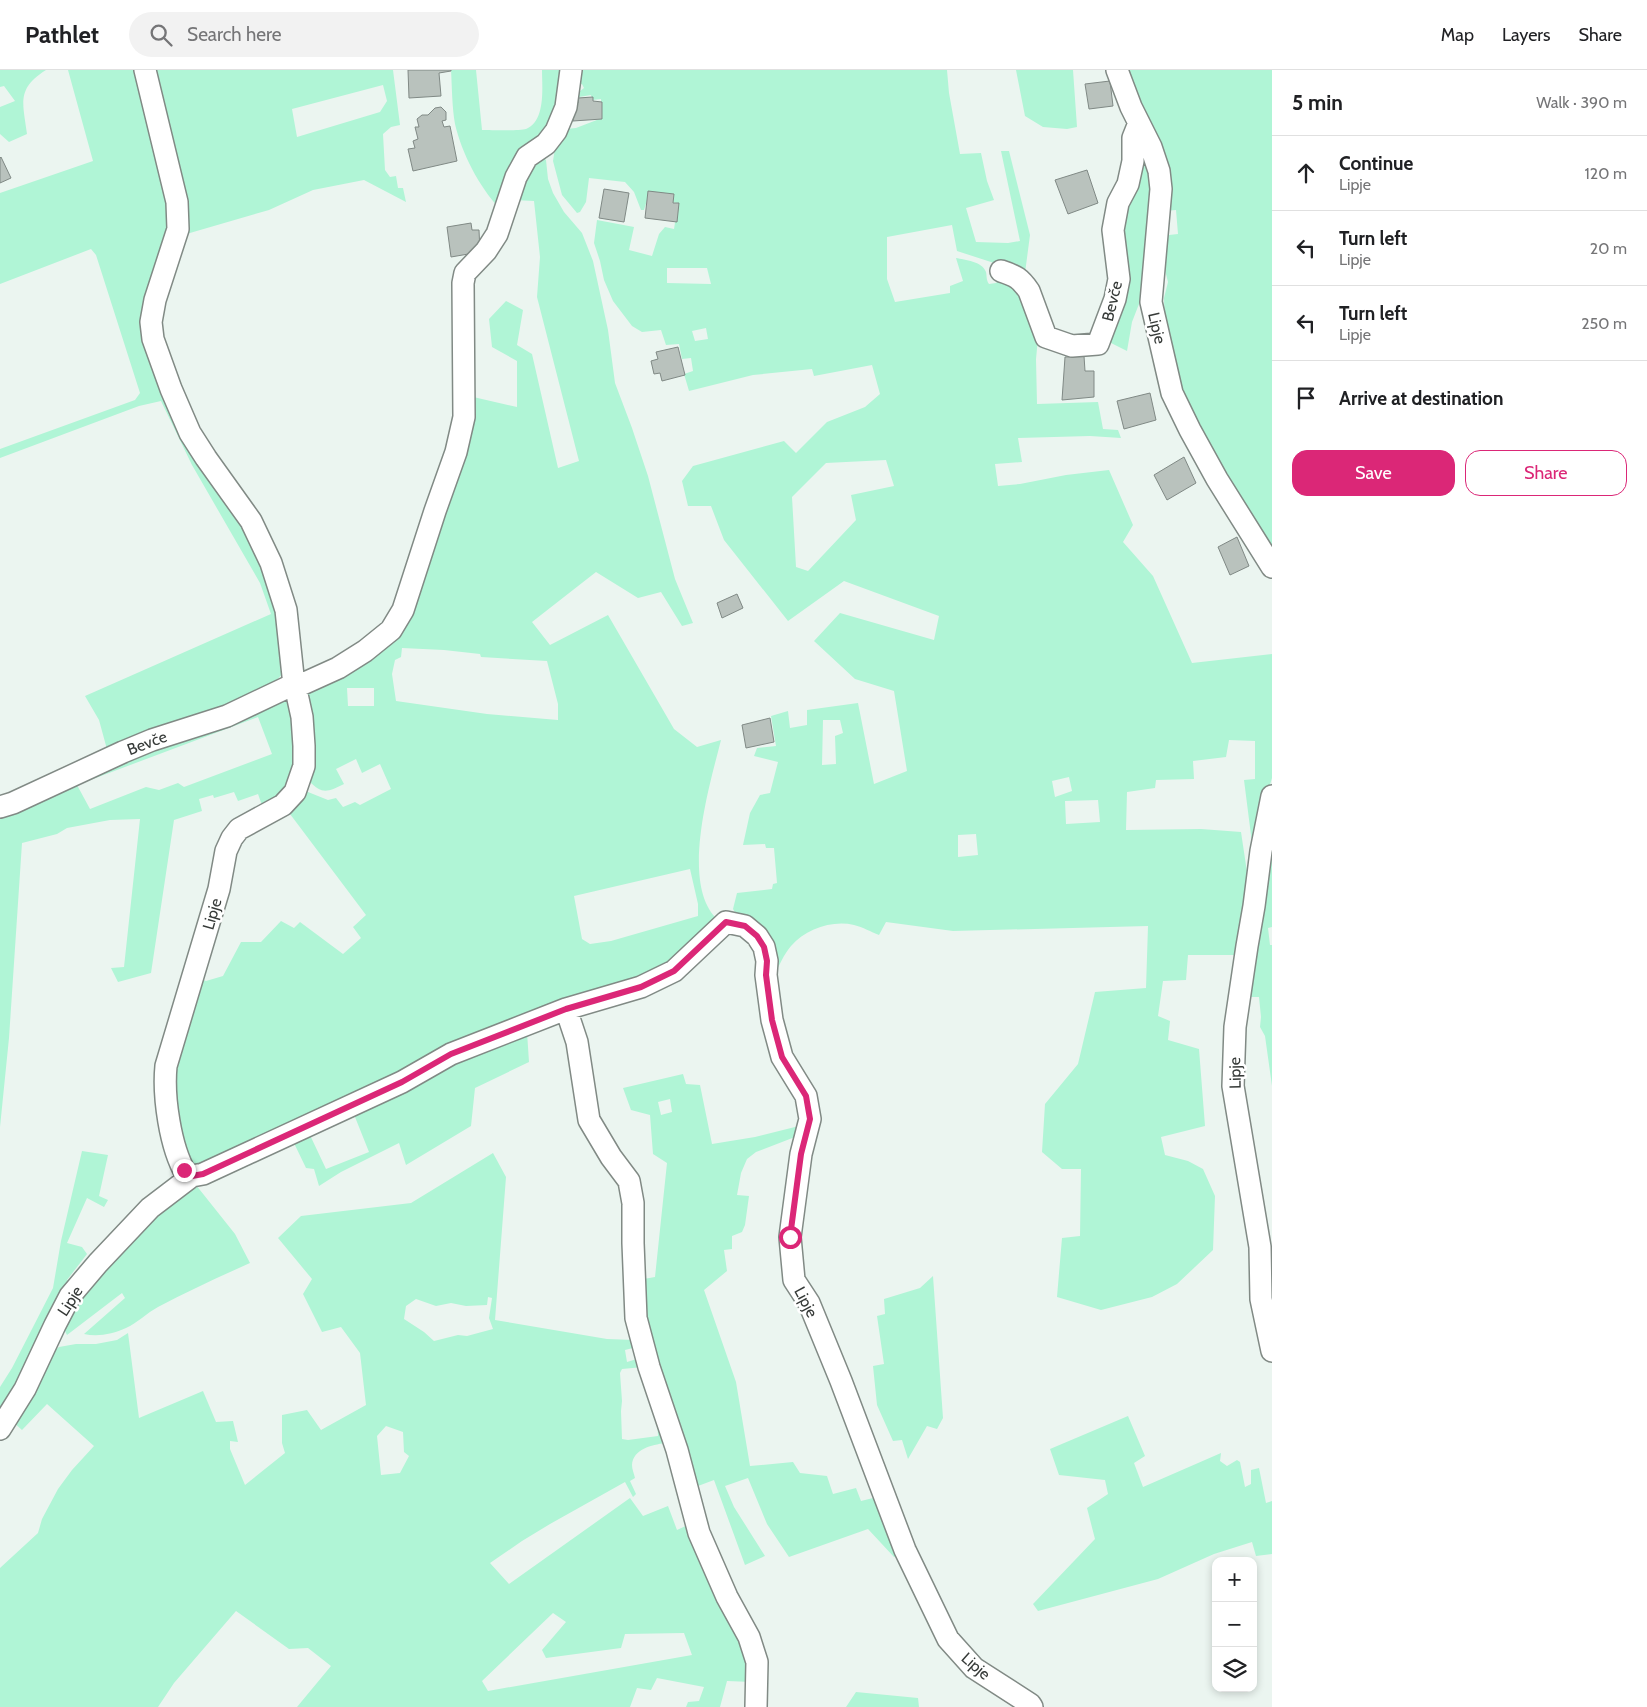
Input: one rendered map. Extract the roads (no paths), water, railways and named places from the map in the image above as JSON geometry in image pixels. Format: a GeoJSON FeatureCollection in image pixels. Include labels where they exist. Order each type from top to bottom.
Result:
{"type":"FeatureCollection","features":[{"type":"Feature","properties":{"kind":"street"},"geometry":{"type":"LineString","coordinates":[[145,70],[177,202],[178,229],[155,300],[151,322],[153,339],[171,389],[190,432],[206,458],[251,521],[270,563],[286,610],[295,681]]}},
{"type":"Feature","properties":{"kind":"street","name":"Bevče"},"geometry":{"type":"LineString","coordinates":[[0,808],[130,749],[227,716],[288,687],[295,681],[338,668],[365,651],[391,630],[403,610],[456,452],[464,417],[463,283],[465,273],[486,251],[497,234],[516,177],[527,157],[546,144],[556,131],[566,107],[571,70]]}},
{"type":"Feature","properties":{"kind":"street","name":"Lipje"},"geometry":{"type":"LineString","coordinates":[[1117,70],[1131,107],[1151,147],[1159,171],[1161,189],[1150,302],[1172,393],[1217,480],[1272,567]]}},
{"type":"Feature","properties":{"kind":"street","name":"Bevče"},"geometry":{"type":"LineString","coordinates":[[1001,271],[1016,276],[1029,291],[1046,337],[1072,346],[1098,344],[1116,299],[1119,279],[1113,230],[1118,203],[1128,184],[1133,161],[1133,138],[1139,123]]}},
{"type":"Feature","properties":{"kind":"street","name":"Lipje"},"geometry":{"type":"LineString","coordinates":[[192,1176],[186,1174],[174,1142],[166,1106],[164,1084],[166,1066],[219,889],[226,851],[239,829],[283,805],[295,792],[304,766],[302,717],[295,681]]}},
{"type":"Feature","properties":{"kind":"street","name":"Lipje"},"geometry":{"type":"LineString","coordinates":[[1272,796],[1261,851],[1235,1027],[1233,1086],[1260,1247],[1261,1299],[1272,1351]]}},
{"type":"Feature","properties":{"kind":"street","name":"Lipje"},"geometry":{"type":"LineString","coordinates":[[0,1429],[25,1389],[70,1296],[150,1208],[192,1176],[203,1174],[402,1082],[451,1054],[566,1009],[641,987],[674,971],[726,922],[745,926],[757,936],[764,947],[772,1020],[782,1057],[806,1096],[810,1119],[801,1154],[790,1237],[794,1280],[809,1302],[905,1550],[948,1638],[974,1668],[1032,1707]]}},
{"type":"Feature","properties":{"kind":"street"},"geometry":{"type":"LineString","coordinates":[[566,1009],[577,1042],[589,1120],[610,1157],[629,1181],[633,1203],[636,1318],[649,1367],[677,1450],[699,1533],[727,1597],[749,1637],[757,1662],[756,1707]]}}]}
